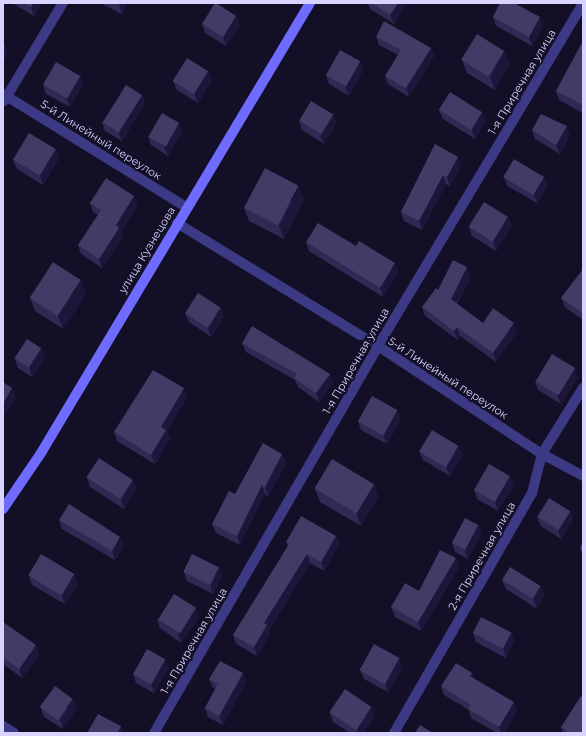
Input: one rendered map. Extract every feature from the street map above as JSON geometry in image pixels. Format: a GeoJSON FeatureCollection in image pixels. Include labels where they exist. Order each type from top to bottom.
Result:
{"type":"FeatureCollection","features":[{"type":"Feature","properties":{"kind":"main road","name":"улица Кузнецова"},"geometry":{"type":"LineString","coordinates":[[3,509],[41,453],[186,207],[310,3]]}},
{"type":"Feature","properties":{"kind":"street"},"geometry":{"type":"LineString","coordinates":[[4,97],[63,3]]}},
{"type":"Feature","properties":{"kind":"street","name":"1-я Приречная улица"},"geometry":{"type":"LineString","coordinates":[[154,733],[378,346],[583,3]]}},
{"type":"Feature","properties":{"kind":"street","name":"5-й Линейный переулок"},"geometry":{"type":"LineString","coordinates":[[4,97],[186,207]]}},
{"type":"Feature","properties":{"kind":"street","name":"5-й Линейный переулок"},"geometry":{"type":"LineString","coordinates":[[177,223],[378,346],[542,454],[583,476]]}},
{"type":"Feature","properties":{"kind":"street","name":"2-я Приречная улица"},"geometry":{"type":"LineString","coordinates":[[394,733],[532,493],[542,454],[583,388]]}},
{"type":"Feature","properties":{"kind":"street"},"geometry":{"type":"LineString","coordinates":[[3,726],[14,733]]}},
{"type":"Feature","properties":{"kind":"building"},"geometry":{"type":"Polygon","coordinates":[[[24,3],[33,3],[31,7],[24,3]]]}},
{"type":"Feature","properties":{"kind":"building"},"geometry":{"type":"Polygon","coordinates":[[[215,3],[236,16],[223,37],[202,24],[215,3]]]}},
{"type":"Feature","properties":{"kind":"building"},"geometry":{"type":"Polygon","coordinates":[[[372,3],[398,3],[390,15],[372,3]]]}},
{"type":"Feature","properties":{"kind":"building"},"geometry":{"type":"Polygon","coordinates":[[[500,3],[514,3],[540,17],[529,37],[493,17],[500,3]]]}},
{"type":"Feature","properties":{"kind":"building"},"geometry":{"type":"Polygon","coordinates":[[[384,21],[431,48],[406,88],[385,76],[401,50],[376,37],[384,21]]]}},
{"type":"Feature","properties":{"kind":"building"},"geometry":{"type":"Polygon","coordinates":[[[477,34],[504,51],[488,76],[461,59],[477,34]]]}},
{"type":"Feature","properties":{"kind":"building"},"geometry":{"type":"Polygon","coordinates":[[[583,41],[583,105],[556,91],[583,41]]]}},
{"type":"Feature","properties":{"kind":"building"},"geometry":{"type":"Polygon","coordinates":[[[340,50],[360,61],[346,87],[326,75],[340,50]]]}},
{"type":"Feature","properties":{"kind":"building"},"geometry":{"type":"Polygon","coordinates":[[[187,58],[208,71],[194,94],[173,81],[187,58]]]}},
{"type":"Feature","properties":{"kind":"building"},"geometry":{"type":"Polygon","coordinates":[[[56,62],[80,76],[67,99],[43,85],[56,62]]]}},
{"type":"Feature","properties":{"kind":"building"},"geometry":{"type":"Polygon","coordinates":[[[126,85],[142,95],[119,132],[103,122],[126,85]]]}},
{"type":"Feature","properties":{"kind":"building"},"geometry":{"type":"Polygon","coordinates":[[[450,92],[482,112],[471,130],[439,110],[450,92]]]}},
{"type":"Feature","properties":{"kind":"building"},"geometry":{"type":"Polygon","coordinates":[[[311,101],[333,114],[321,134],[299,121],[311,101]]]}},
{"type":"Feature","properties":{"kind":"building"},"geometry":{"type":"Polygon","coordinates":[[[162,113],[179,123],[166,146],[148,136],[162,113]]]}},
{"type":"Feature","properties":{"kind":"building"},"geometry":{"type":"Polygon","coordinates":[[[541,114],[567,126],[556,145],[532,130],[541,114]]]}},
{"type":"Feature","properties":{"kind":"building"},"geometry":{"type":"Polygon","coordinates":[[[29,133],[56,149],[40,176],[13,160],[29,133]]]}},
{"type":"Feature","properties":{"kind":"building"},"geometry":{"type":"Polygon","coordinates":[[[435,144],[458,157],[447,177],[443,175],[419,221],[401,212],[435,144]]]}},
{"type":"Feature","properties":{"kind":"building"},"geometry":{"type":"Polygon","coordinates":[[[514,159],[544,177],[533,195],[503,177],[514,159]]]}},
{"type":"Feature","properties":{"kind":"building"},"geometry":{"type":"Polygon","coordinates":[[[265,168],[299,186],[277,226],[244,208],[265,168]]]}},
{"type":"Feature","properties":{"kind":"building"},"geometry":{"type":"Polygon","coordinates":[[[106,178],[134,196],[116,225],[119,228],[99,259],[78,245],[101,210],[90,203],[106,178]]]}},
{"type":"Feature","properties":{"kind":"building"},"geometry":{"type":"Polygon","coordinates":[[[484,202],[508,217],[492,241],[469,227],[484,202]]]}},
{"type":"Feature","properties":{"kind":"building"},"geometry":{"type":"Polygon","coordinates":[[[318,223],[356,246],[359,241],[395,263],[380,288],[306,242],[318,223]]]}},
{"type":"Feature","properties":{"kind":"building"},"geometry":{"type":"Polygon","coordinates":[[[453,260],[467,267],[451,299],[483,323],[493,308],[514,323],[493,353],[457,327],[454,331],[422,307],[436,288],[438,290],[453,260]]]}},
{"type":"Feature","properties":{"kind":"building"},"geometry":{"type":"Polygon","coordinates":[[[53,262],[81,280],[57,316],[30,298],[53,262]]]}},
{"type":"Feature","properties":{"kind":"building"},"geometry":{"type":"Polygon","coordinates":[[[583,269],[583,313],[561,298],[583,269]]]}},
{"type":"Feature","properties":{"kind":"building"},"geometry":{"type":"Polygon","coordinates":[[[198,293],[221,308],[208,328],[185,313],[198,293]]]}},
{"type":"Feature","properties":{"kind":"building"},"geometry":{"type":"Polygon","coordinates":[[[252,326],[330,374],[316,393],[294,378],[297,374],[242,343],[252,326]]]}},
{"type":"Feature","properties":{"kind":"building"},"geometry":{"type":"Polygon","coordinates":[[[27,339],[41,348],[29,368],[14,358],[27,339]]]}},
{"type":"Feature","properties":{"kind":"building"},"geometry":{"type":"Polygon","coordinates":[[[552,354],[575,368],[559,395],[536,381],[552,354]]]}},
{"type":"Feature","properties":{"kind":"building"},"geometry":{"type":"Polygon","coordinates":[[[153,370],[184,388],[161,427],[166,430],[151,455],[114,432],[153,370]]]}},
{"type":"Feature","properties":{"kind":"building"},"geometry":{"type":"Polygon","coordinates":[[[3,382],[12,388],[3,404],[3,382]]]}},
{"type":"Feature","properties":{"kind":"building"},"geometry":{"type":"Polygon","coordinates":[[[372,396],[397,410],[383,435],[358,421],[372,396]]]}},
{"type":"Feature","properties":{"kind":"building"},"geometry":{"type":"Polygon","coordinates":[[[432,430],[459,446],[446,467],[419,451],[432,430]]]}},
{"type":"Feature","properties":{"kind":"building"},"geometry":{"type":"Polygon","coordinates":[[[263,443],[282,454],[265,487],[262,485],[237,536],[212,524],[229,491],[235,494],[263,443]]]}},
{"type":"Feature","properties":{"kind":"building"},"geometry":{"type":"Polygon","coordinates":[[[99,458],[133,480],[120,499],[86,477],[99,458]]]}},
{"type":"Feature","properties":{"kind":"building"},"geometry":{"type":"Polygon","coordinates":[[[332,459],[374,484],[356,513],[314,488],[332,459]]]}},
{"type":"Feature","properties":{"kind":"building"},"geometry":{"type":"Polygon","coordinates":[[[489,464],[510,476],[495,502],[474,490],[489,464]]]}},
{"type":"Feature","properties":{"kind":"building"},"geometry":{"type":"Polygon","coordinates":[[[549,498],[570,511],[559,530],[537,517],[549,498]]]}},
{"type":"Feature","properties":{"kind":"building"},"geometry":{"type":"Polygon","coordinates":[[[69,504],[120,537],[112,551],[59,520],[69,504]]]}},
{"type":"Feature","properties":{"kind":"building"},"geometry":{"type":"Polygon","coordinates":[[[301,516],[336,536],[321,562],[307,554],[264,623],[267,625],[254,647],[233,635],[289,544],[286,542],[301,516]]]}},
{"type":"Feature","properties":{"kind":"building"},"geometry":{"type":"Polygon","coordinates":[[[465,518],[478,525],[465,550],[452,543],[465,518]]]}},
{"type":"Feature","properties":{"kind":"building"},"geometry":{"type":"Polygon","coordinates":[[[583,542],[583,550],[580,548],[583,542]]]}},
{"type":"Feature","properties":{"kind":"building"},"geometry":{"type":"Polygon","coordinates":[[[440,550],[456,558],[418,622],[391,607],[405,583],[419,591],[440,550]]]}},
{"type":"Feature","properties":{"kind":"building"},"geometry":{"type":"Polygon","coordinates":[[[41,554],[74,574],[62,596],[28,575],[41,554]]]}},
{"type":"Feature","properties":{"kind":"building"},"geometry":{"type":"Polygon","coordinates":[[[192,554],[219,567],[210,585],[183,572],[192,554]]]}},
{"type":"Feature","properties":{"kind":"building"},"geometry":{"type":"Polygon","coordinates":[[[510,567],[541,586],[533,599],[502,580],[510,567]]]}},
{"type":"Feature","properties":{"kind":"building"},"geometry":{"type":"Polygon","coordinates":[[[174,594],[196,608],[180,633],[158,619],[174,594]]]}},
{"type":"Feature","properties":{"kind":"building"},"geometry":{"type":"Polygon","coordinates":[[[481,617],[511,632],[503,648],[473,633],[481,617]]]}},
{"type":"Feature","properties":{"kind":"building"},"geometry":{"type":"Polygon","coordinates":[[[3,622],[36,645],[19,669],[3,657],[3,622]]]}},
{"type":"Feature","properties":{"kind":"building"},"geometry":{"type":"Polygon","coordinates":[[[374,644],[399,658],[385,684],[359,670],[374,644]]]}},
{"type":"Feature","properties":{"kind":"building"},"geometry":{"type":"Polygon","coordinates":[[[147,649],[165,659],[151,685],[133,674],[147,649]]]}},
{"type":"Feature","properties":{"kind":"building"},"geometry":{"type":"Polygon","coordinates":[[[220,661],[243,673],[219,716],[205,708],[218,684],[209,679],[220,661]]]}},
{"type":"Feature","properties":{"kind":"building"},"geometry":{"type":"Polygon","coordinates":[[[456,663],[472,673],[470,676],[514,702],[499,727],[468,709],[471,705],[441,686],[456,663]]]}},
{"type":"Feature","properties":{"kind":"building"},"geometry":{"type":"Polygon","coordinates":[[[55,686],[73,699],[58,720],[40,707],[55,686]]]}},
{"type":"Feature","properties":{"kind":"building"},"geometry":{"type":"Polygon","coordinates":[[[345,689],[372,707],[356,730],[329,712],[345,689]]]}},
{"type":"Feature","properties":{"kind":"building"},"geometry":{"type":"Polygon","coordinates":[[[581,696],[583,697],[583,733],[566,733],[567,731],[561,727],[581,696]]]}},
{"type":"Feature","properties":{"kind":"building"},"geometry":{"type":"Polygon","coordinates":[[[98,714],[121,726],[118,733],[87,733],[98,714]]]}},
{"type":"Feature","properties":{"kind":"building"},"geometry":{"type":"Polygon","coordinates":[[[420,725],[433,733],[415,733],[420,725]]]}}]}
